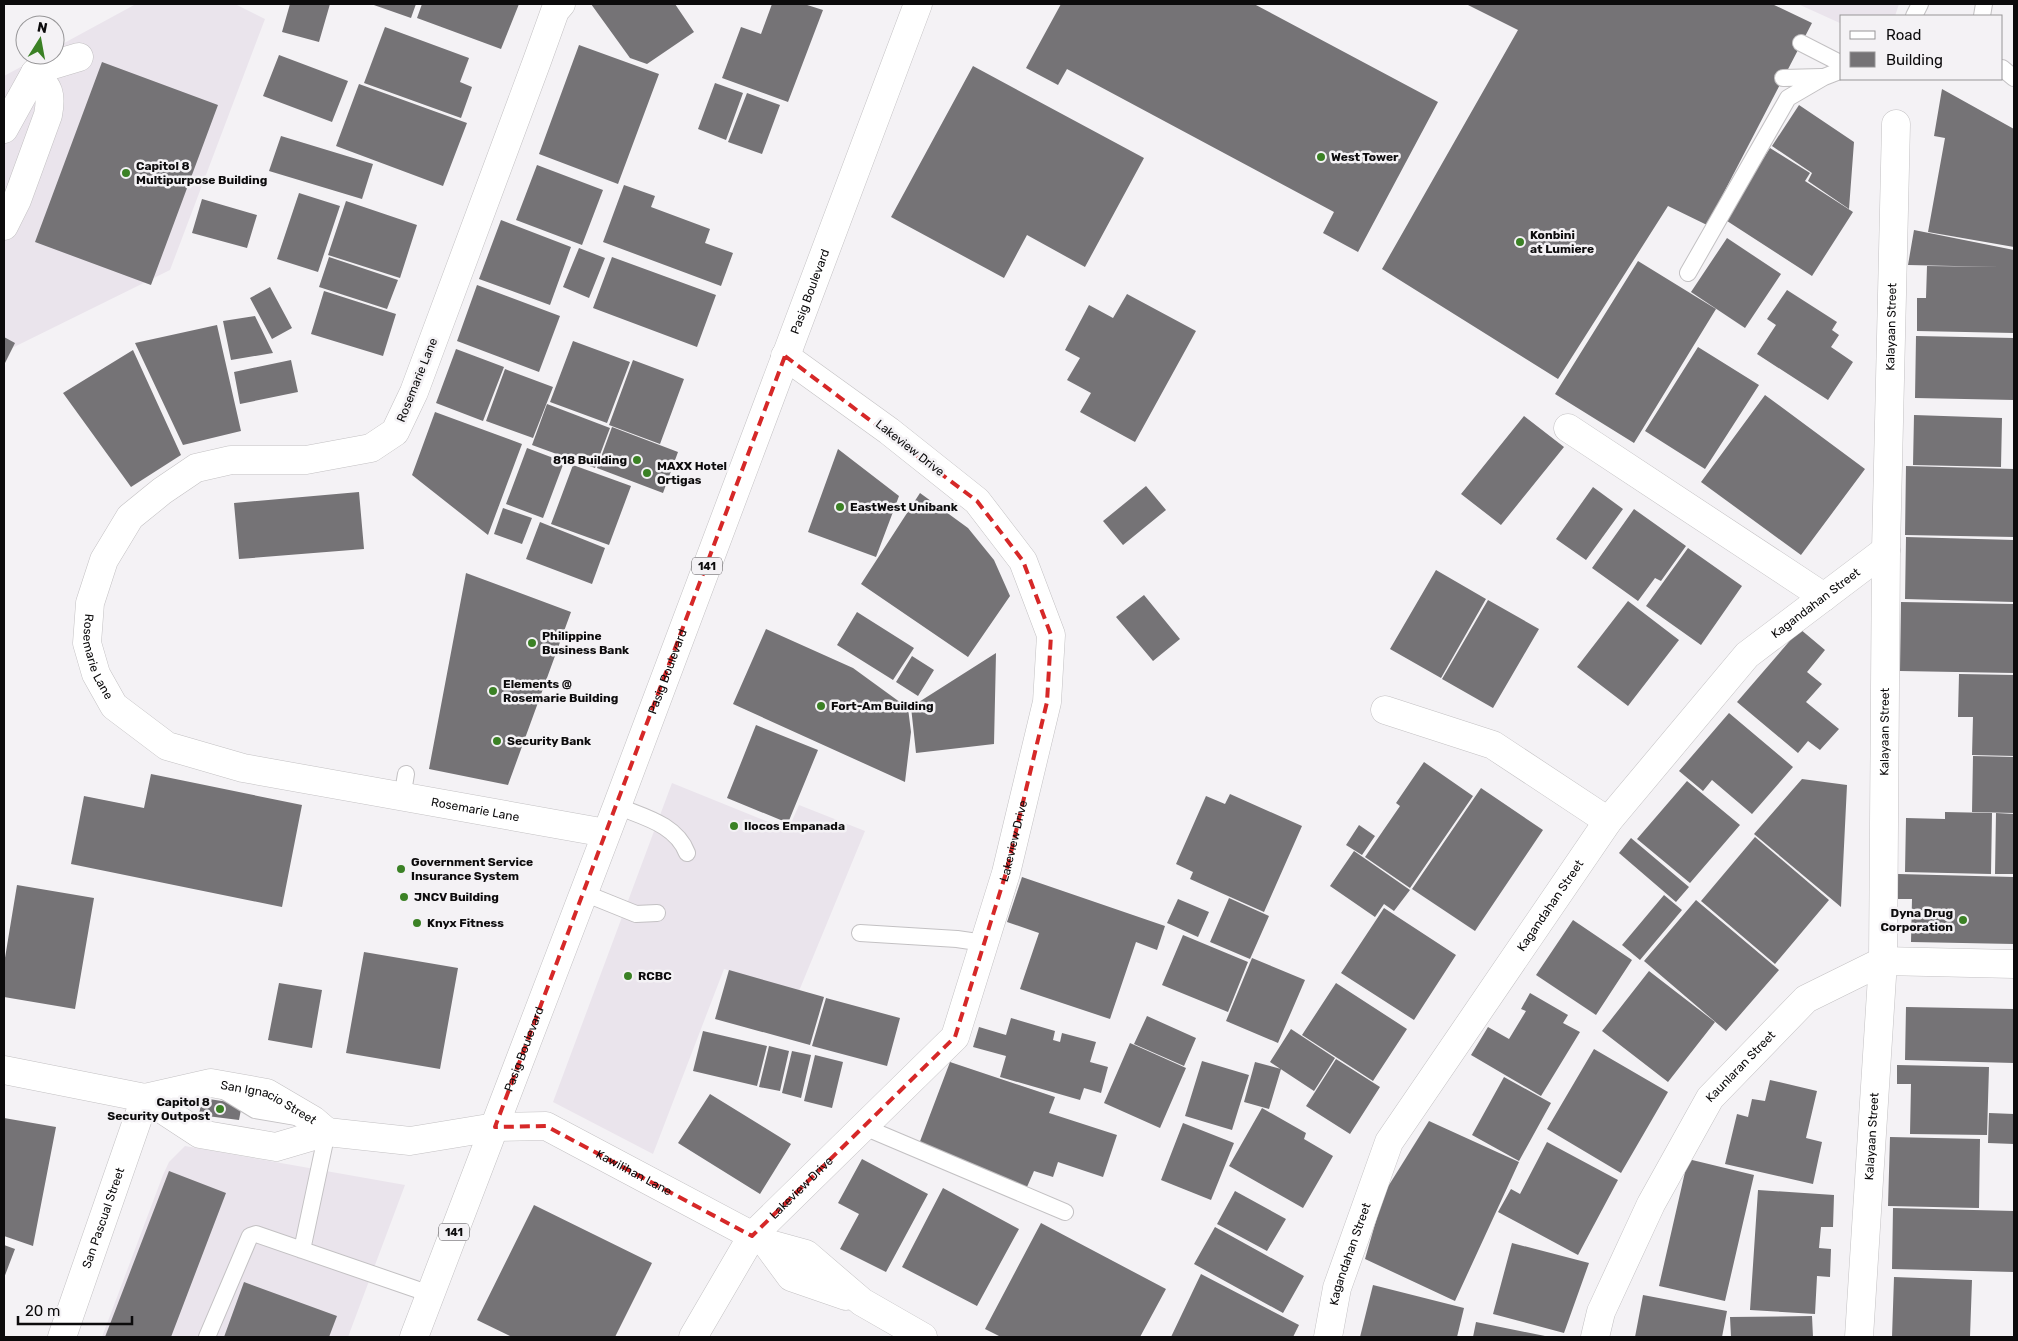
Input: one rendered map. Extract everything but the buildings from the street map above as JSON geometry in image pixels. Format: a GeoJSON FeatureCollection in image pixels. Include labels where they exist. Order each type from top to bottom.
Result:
{"type":"FeatureCollection","features":[{"type":"Feature","properties":{"kind":"street","name":"Rosemarie Lane"},"geometry":{"type":"LineString","coordinates":[[560,4],[536,61],[414,392],[395,432],[371,448],[306,460],[231,460],[196,468],[162,491],[130,518],[104,560],[90,603],[87,643],[96,674],[114,706],[168,746],[244,768],[404,786],[606,834]]}},
{"type":"Feature","properties":{"kind":"street","name":"Pasig Boulevard"},"geometry":{"type":"LineString","coordinates":[[414,1337],[617,806],[918,4]]}},
{"type":"Feature","properties":{"kind":"street"},"geometry":{"type":"LineString","coordinates":[[4,129],[39,69],[79,57]]}},
{"type":"Feature","properties":{"kind":"street"},"geometry":{"type":"LineString","coordinates":[[4,226],[17,200],[48,114],[51,100],[49,91],[35,73]]}},
{"type":"Feature","properties":{"kind":"street","name":"Kalayaan Street"},"geometry":{"type":"LineString","coordinates":[[1859,1337],[1883,961],[1886,550],[1896,124]]}},
{"type":"Feature","properties":{"kind":"street","name":"Lakeview Drive"},"geometry":{"type":"LineString","coordinates":[[693,1337],[759,1240],[864,1127],[955,1037],[1006,873],[1047,702],[1051,635],[1023,561],[977,501],[889,431],[785,356]]}},
{"type":"Feature","properties":{"kind":"street"},"geometry":{"type":"LineString","coordinates":[[1568,428],[1824,597]]}},
{"type":"Feature","properties":{"kind":"street","name":"Kagandahan Street"},"geometry":{"type":"LineString","coordinates":[[1328,1337],[1337,1288],[1389,1142],[1608,821],[1747,655],[1886,550]]}},
{"type":"Feature","properties":{"kind":"street"},"geometry":{"type":"LineString","coordinates":[[1385,710],[1493,745],[1608,821]]}},
{"type":"Feature","properties":{"kind":"street","name":"Kaunlaran Street"},"geometry":{"type":"LineString","coordinates":[[1595,1337],[1601,1312],[1651,1204],[1710,1098],[1806,999],[1883,961],[2014,964]]}},
{"type":"Feature","properties":{"kind":"street","name":"San Ignacio Street"},"geometry":{"type":"LineString","coordinates":[[4,1070],[145,1098],[200,1134],[276,1148],[320,1126]]}},
{"type":"Feature","properties":{"kind":"street","name":"San Ignacio Street"},"geometry":{"type":"LineString","coordinates":[[145,1098],[212,1083],[267,1093],[320,1126],[410,1141],[495,1127]]}},
{"type":"Feature","properties":{"kind":"street","name":"San Pascual Street"},"geometry":{"type":"LineString","coordinates":[[62,1337],[145,1098]]}},
{"type":"Feature","properties":{"kind":"street","name":"Kawilihan Lane"},"geometry":{"type":"LineString","coordinates":[[495,1127],[546,1126],[759,1240],[792,1277],[862,1302],[923,1337]]}},
{"type":"Feature","properties":{"kind":"lane"},"geometry":{"type":"LineString","coordinates":[[1802,43],[1840,63]]}},
{"type":"Feature","properties":{"kind":"lane"},"geometry":{"type":"LineString","coordinates":[[2003,69],[2014,78]]}},
{"type":"Feature","properties":{"kind":"lane"},"geometry":{"type":"LineString","coordinates":[[1688,273],[1788,98],[1824,77],[1840,71]]}},
{"type":"Feature","properties":{"kind":"lane"},"geometry":{"type":"LineString","coordinates":[[1783,78],[1824,77]]}},
{"type":"Feature","properties":{"kind":"lane"},"geometry":{"type":"LineString","coordinates":[[617,806],[669,828],[684,843],[687,852]]}},
{"type":"Feature","properties":{"kind":"lane"},"geometry":{"type":"LineString","coordinates":[[584,893],[636,914],[657,913]]}},
{"type":"Feature","properties":{"kind":"lane"},"geometry":{"type":"LineString","coordinates":[[860,933],[957,940],[984,944]]}},
{"type":"Feature","properties":{"kind":"lane"},"geometry":{"type":"LineString","coordinates":[[302,1250],[320,1126]]}},
{"type":"Feature","properties":{"kind":"lane"},"geometry":{"type":"LineString","coordinates":[[864,1127],[1065,1212]]}},
{"type":"Feature","properties":{"kind":"lane"},"geometry":{"type":"LineString","coordinates":[[207,1337],[250,1236],[256,1234],[430,1294]]}},
{"type":"Feature","properties":{"kind":"highlighted area"},"geometry":{"type":"Polygon","coordinates":[[[785,356],[977,501],[1023,561],[1051,635],[1047,702],[1006,873],[955,1037],[752,1236],[546,1126],[495,1127],[785,356]]]}},
{"type":"Feature","properties":{"kind":"shaded area"},"geometry":{"type":"Polygon","coordinates":[[[136,4],[235,4],[265,19],[170,270],[12,348],[4,344],[4,76],[24,65],[65,65],[65,43],[136,4]]]}},
{"type":"Feature","properties":{"kind":"shaded area"},"geometry":{"type":"Polygon","coordinates":[[[1798,4],[1899,4],[1895,15],[1840,15],[1840,23],[1798,4]]]}},
{"type":"Feature","properties":{"kind":"shaded area"},"geometry":{"type":"Polygon","coordinates":[[[672,783],[788,830],[799,805],[865,831],[799,991],[724,969],[653,1154],[553,1102],[672,783]]]}},
{"type":"Feature","properties":{"kind":"shaded area"},"geometry":{"type":"Polygon","coordinates":[[[185,1146],[405,1185],[348,1337],[102,1337],[163,1175],[169,1162],[185,1146]]]}},
{"type":"Feature","properties":{"kind":"place","name":"West Tower"},"geometry":{"type":"Point","coordinates":[1321,157]}},
{"type":"Feature","properties":{"kind":"place","name":"Capitol 8 Multipurpose Building"},"geometry":{"type":"Point","coordinates":[126,173]}},
{"type":"Feature","properties":{"kind":"place","name":"Konbini at Lumiere"},"geometry":{"type":"Point","coordinates":[1520,242]}},
{"type":"Feature","properties":{"kind":"place","name":"818 Building"},"geometry":{"type":"Point","coordinates":[637,460]}},
{"type":"Feature","properties":{"kind":"place","name":"MAXX Hotel Ortigas"},"geometry":{"type":"Point","coordinates":[647,473]}},
{"type":"Feature","properties":{"kind":"place","name":"EastWest Unibank"},"geometry":{"type":"Point","coordinates":[840,507]}},
{"type":"Feature","properties":{"kind":"place","name":"Philippine Business Bank"},"geometry":{"type":"Point","coordinates":[532,643]}},
{"type":"Feature","properties":{"kind":"place","name":"Elements @ Rosemarie Building"},"geometry":{"type":"Point","coordinates":[493,691]}},
{"type":"Feature","properties":{"kind":"place","name":"Fort-Am Building"},"geometry":{"type":"Point","coordinates":[821,706]}},
{"type":"Feature","properties":{"kind":"place","name":"Security Bank"},"geometry":{"type":"Point","coordinates":[497,741]}},
{"type":"Feature","properties":{"kind":"place","name":"Ilocos Empanada"},"geometry":{"type":"Point","coordinates":[734,826]}},
{"type":"Feature","properties":{"kind":"place","name":"Government Service Insurance System"},"geometry":{"type":"Point","coordinates":[401,869]}},
{"type":"Feature","properties":{"kind":"place","name":"JNCV Building"},"geometry":{"type":"Point","coordinates":[404,897]}},
{"type":"Feature","properties":{"kind":"place","name":"Dyna Drug Corporation"},"geometry":{"type":"Point","coordinates":[1963,920]}},
{"type":"Feature","properties":{"kind":"place","name":"Knyx Fitness"},"geometry":{"type":"Point","coordinates":[417,923]}},
{"type":"Feature","properties":{"kind":"place","name":"RCBC"},"geometry":{"type":"Point","coordinates":[628,976]}},
{"type":"Feature","properties":{"kind":"place","name":"Capitol 8 Security Outpost"},"geometry":{"type":"Point","coordinates":[220,1109]}}]}
